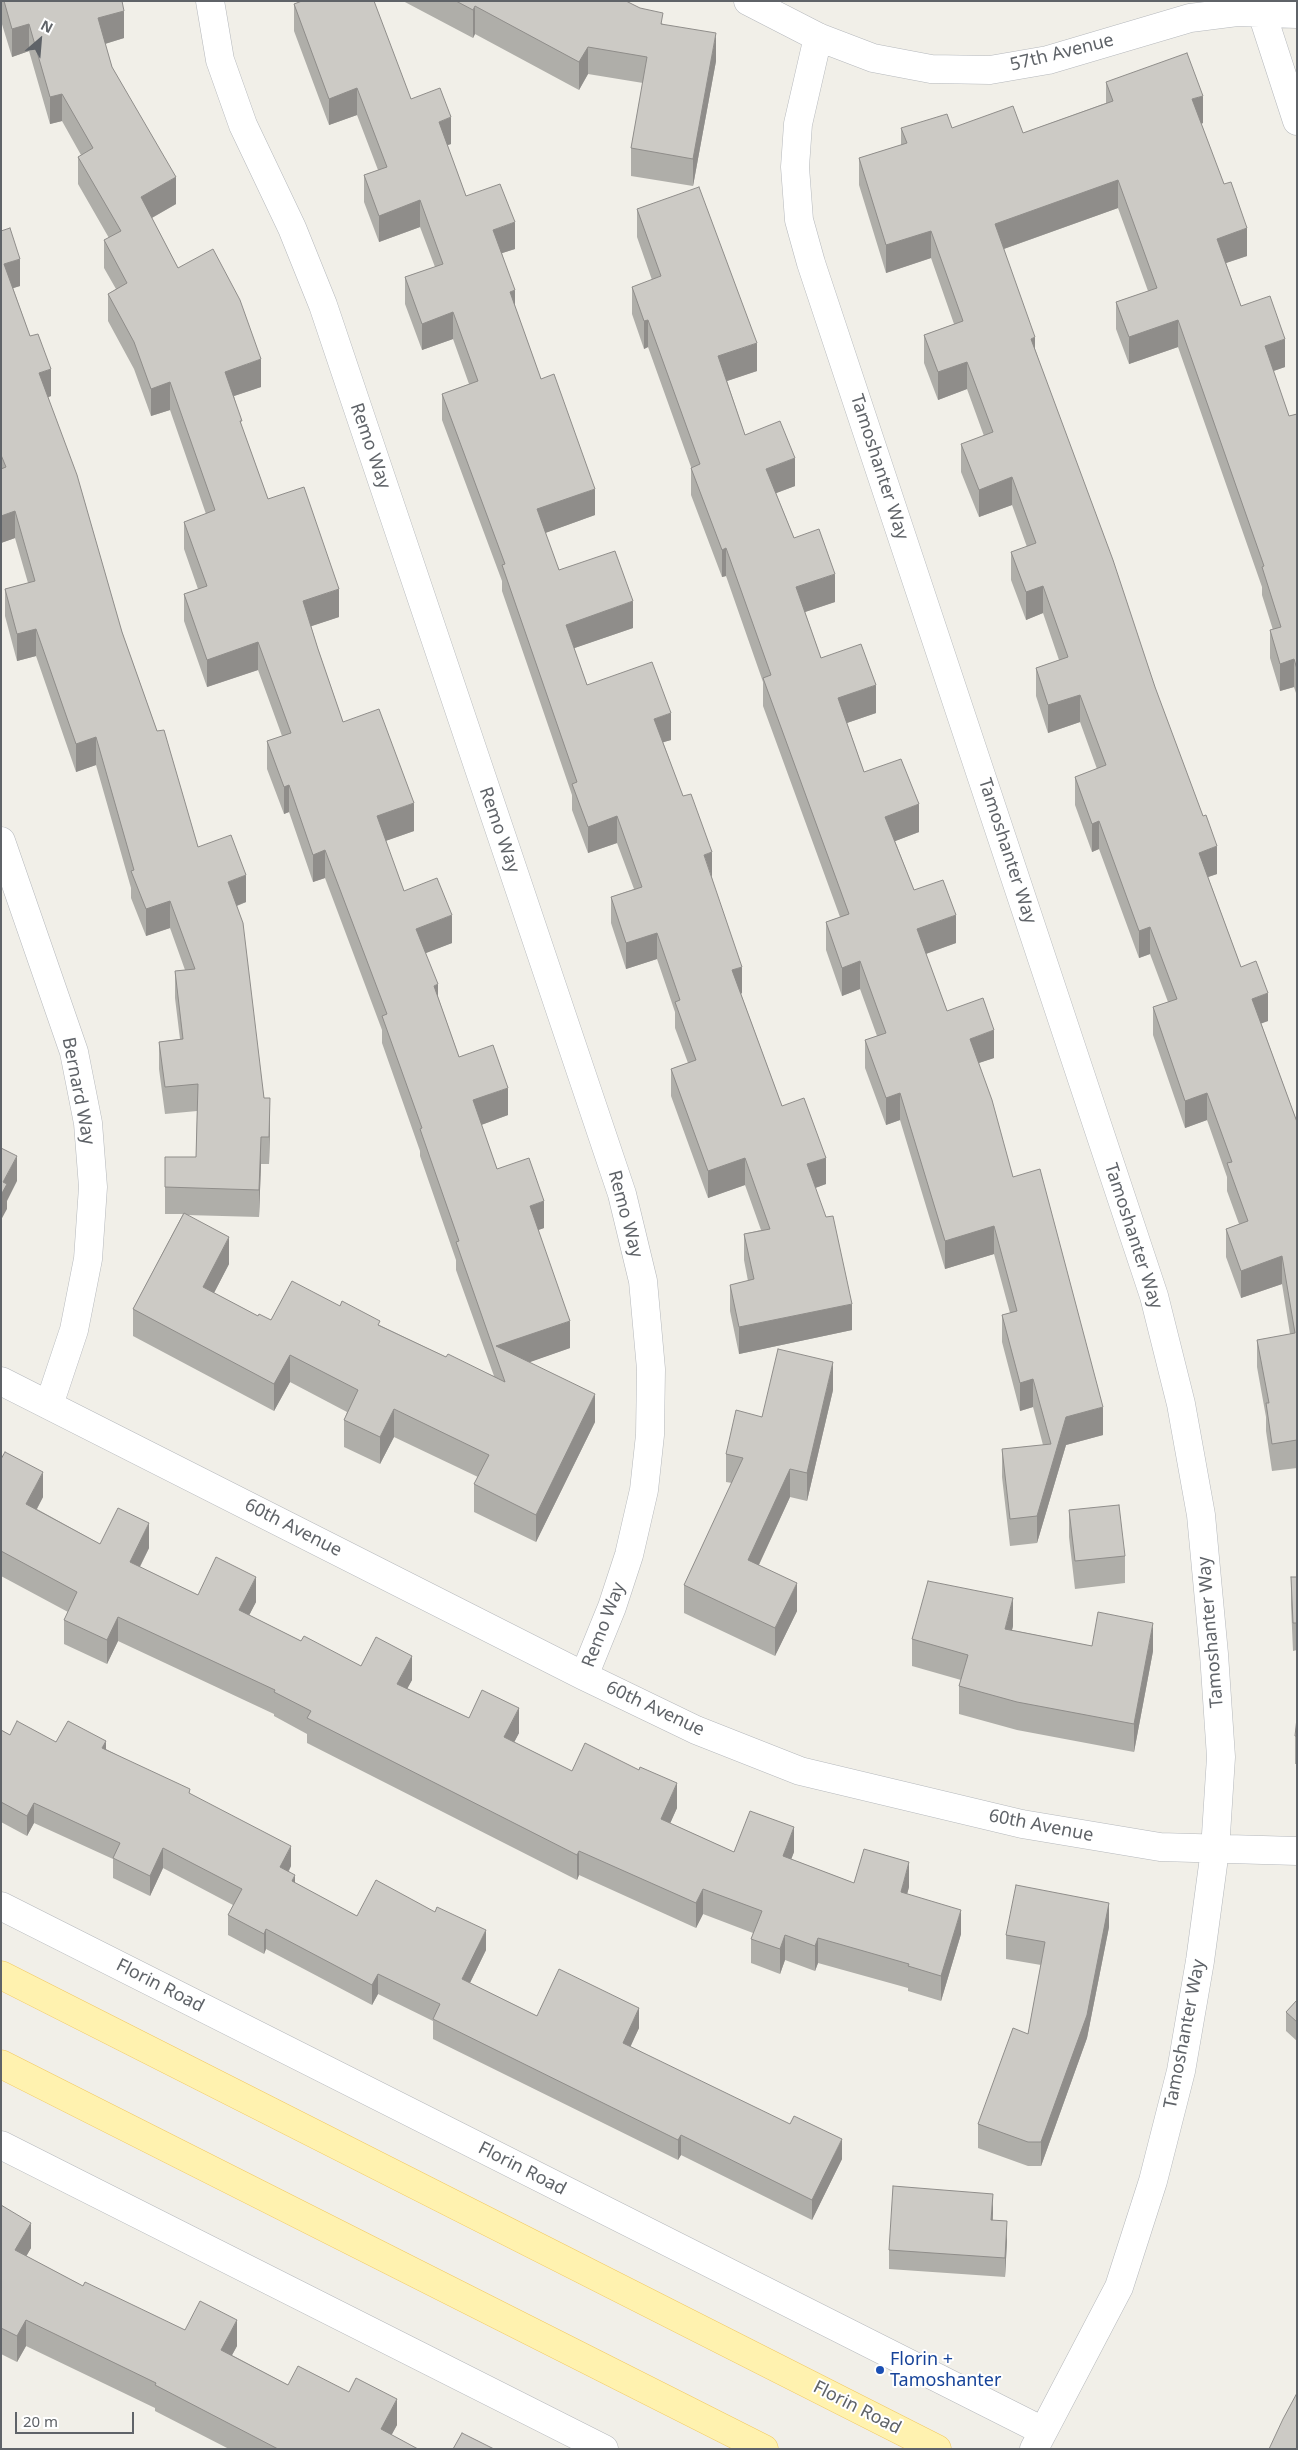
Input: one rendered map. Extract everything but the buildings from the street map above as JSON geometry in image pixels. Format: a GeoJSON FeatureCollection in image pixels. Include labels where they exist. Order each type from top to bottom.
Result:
{"type":"FeatureCollection","features":[{"type":"Feature","properties":{"kind":"main road","name":"Florin Road"},"geometry":{"type":"LineString","coordinates":[[1,1975],[937,2449]]}},
{"type":"Feature","properties":{"kind":"main road"},"geometry":{"type":"LineString","coordinates":[[1,2064],[764,2449]]}},
{"type":"Feature","properties":{"kind":"street","name":"Remo Way"},"geometry":{"type":"LineString","coordinates":[[210,1],[220,60],[243,125],[292,228],[323,305],[622,1194],[643,1281],[651,1369],[650,1435],[644,1490],[626,1564],[612,1607],[584,1676]]}},
{"type":"Feature","properties":{"kind":"street","name":"57th Avenue"},"geometry":{"type":"LineString","coordinates":[[748,1],[818,37],[873,58],[931,69],[990,70],[1048,60],[1190,18],[1238,12],[1259,6],[1297,14]]}},
{"type":"Feature","properties":{"kind":"street"},"geometry":{"type":"LineString","coordinates":[[1259,6],[1297,120]]}},
{"type":"Feature","properties":{"kind":"street","name":"Tamoshanter Way"},"geometry":{"type":"LineString","coordinates":[[818,37],[798,124],[795,167],[799,220],[820,292],[1154,1296],[1181,1404],[1201,1514],[1221,1757],[1215,1850],[1200,1961],[1181,2071],[1153,2181],[1119,2287],[1038,2440]]}},
{"type":"Feature","properties":{"kind":"street","name":"Bernard Way"},"geometry":{"type":"LineString","coordinates":[[1,841],[74,1052],[88,1123],[93,1187],[88,1259],[74,1330],[49,1405]]}},
{"type":"Feature","properties":{"kind":"street","name":"60th Avenue"},"geometry":{"type":"LineString","coordinates":[[1,1381],[584,1676],[696,1730],[800,1772],[1022,1824],[1160,1847],[1297,1851]]}},
{"type":"Feature","properties":{"kind":"street","name":"Florin Road"},"geometry":{"type":"LineString","coordinates":[[1,1906],[1038,2440]]}},
{"type":"Feature","properties":{"kind":"street"},"geometry":{"type":"LineString","coordinates":[[1,2145],[604,2449]]}},
{"type":"Feature","properties":{"kind":"place","name":"Florin + Tamoshanter"},"geometry":{"type":"Point","coordinates":[880,2370]}}]}
